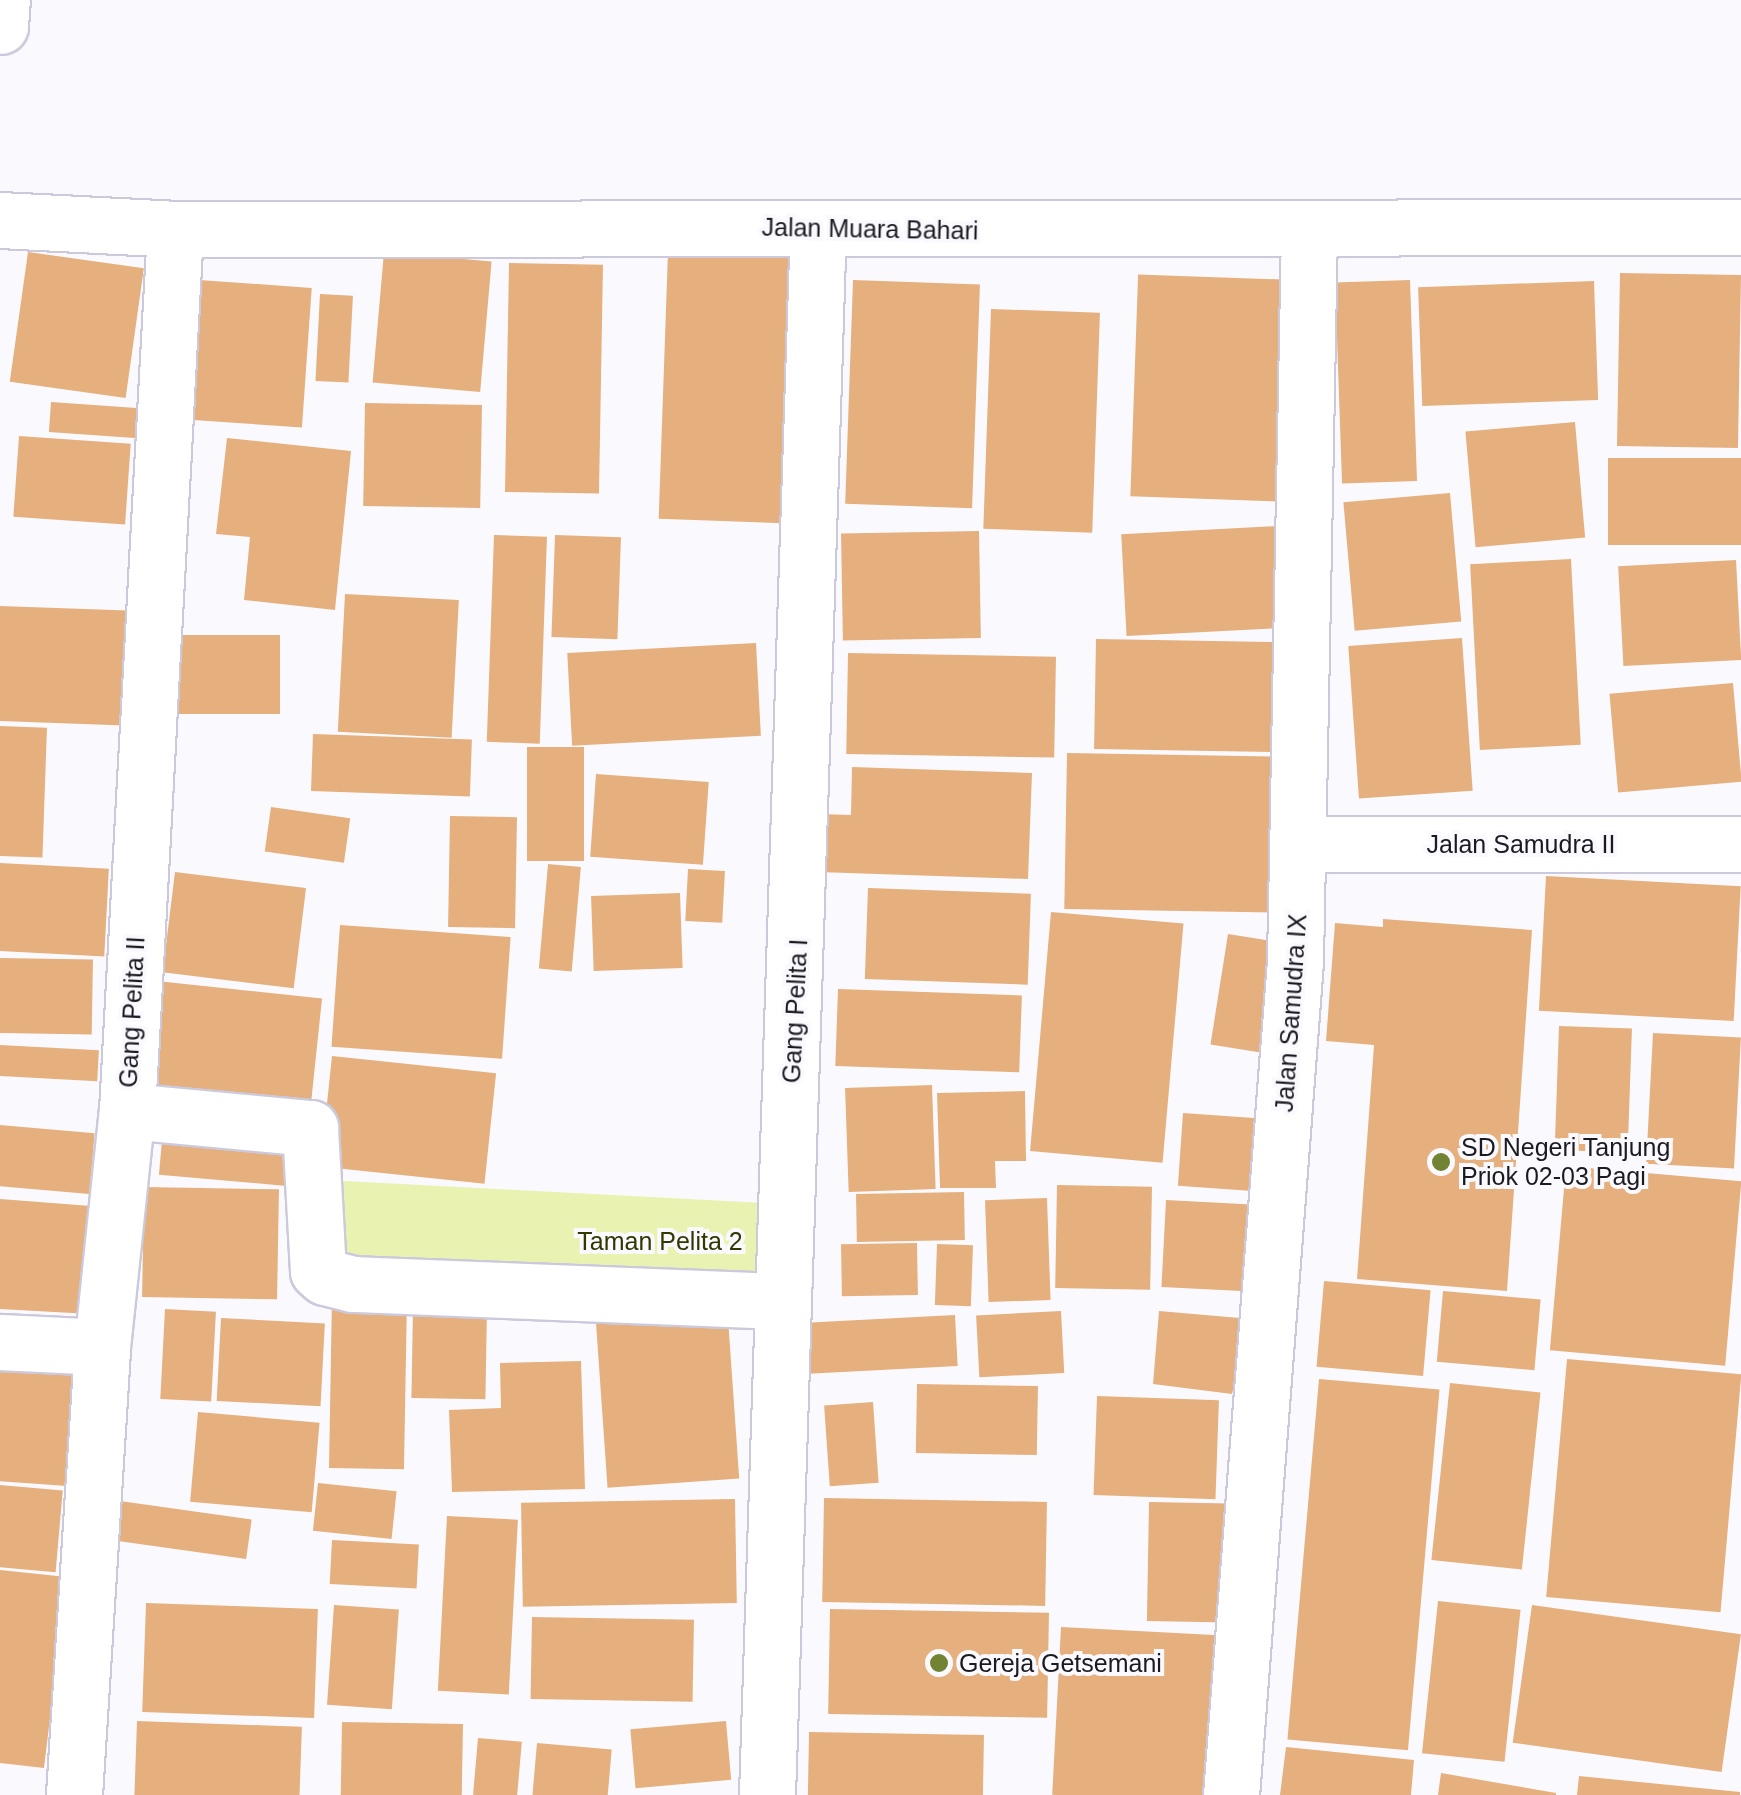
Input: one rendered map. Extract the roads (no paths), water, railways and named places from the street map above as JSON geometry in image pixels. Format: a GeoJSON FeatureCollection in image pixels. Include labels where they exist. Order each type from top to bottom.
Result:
{"type":"FeatureCollection","features":[{"type":"Feature","properties":{"kind":"street"},"geometry":{"type":"LineString","coordinates":[[0,26],[2,0]]}},
{"type":"Feature","properties":{"kind":"street","name":"Jalan Muara Bahari"},"geometry":{"type":"LineString","coordinates":[[0,220],[176,228],[1741,228]]}},
{"type":"Feature","properties":{"kind":"street","name":"Gang Pelita II"},"geometry":{"type":"LineString","coordinates":[[74,1795],[102,1347],[127,1111],[176,228]]}},
{"type":"Feature","properties":{"kind":"street","name":"Gang Pelita I"},"geometry":{"type":"LineString","coordinates":[[768,1795],[818,228]]}},
{"type":"Feature","properties":{"kind":"street","name":"Jalan Samudra IX"},"geometry":{"type":"LineString","coordinates":[[1231,1795],[1301,844],[1309,229]]}},
{"type":"Feature","properties":{"kind":"street","name":"Jalan Samudra II"},"geometry":{"type":"LineString","coordinates":[[1301,844],[1741,844]]}},
{"type":"Feature","properties":{"kind":"street"},"geometry":{"type":"LineString","coordinates":[[127,1111],[310,1128],[318,1271],[325,1277],[354,1284],[782,1301]]}},
{"type":"Feature","properties":{"kind":"street"},"geometry":{"type":"LineString","coordinates":[[0,1342],[102,1347]]}},
{"type":"Feature","properties":{"kind":"place","name":"SD Negeri Tanjung Priok 02-03 Pagi"},"geometry":{"type":"Point","coordinates":[1441,1162]}},
{"type":"Feature","properties":{"kind":"place","name":"Gereja Getsemani"},"geometry":{"type":"Point","coordinates":[939,1663]}},
{"type":"Feature","properties":{"kind":"park label","name":"Taman Pelita 2"},"geometry":{"type":"Point","coordinates":[660,1241]}}]}
